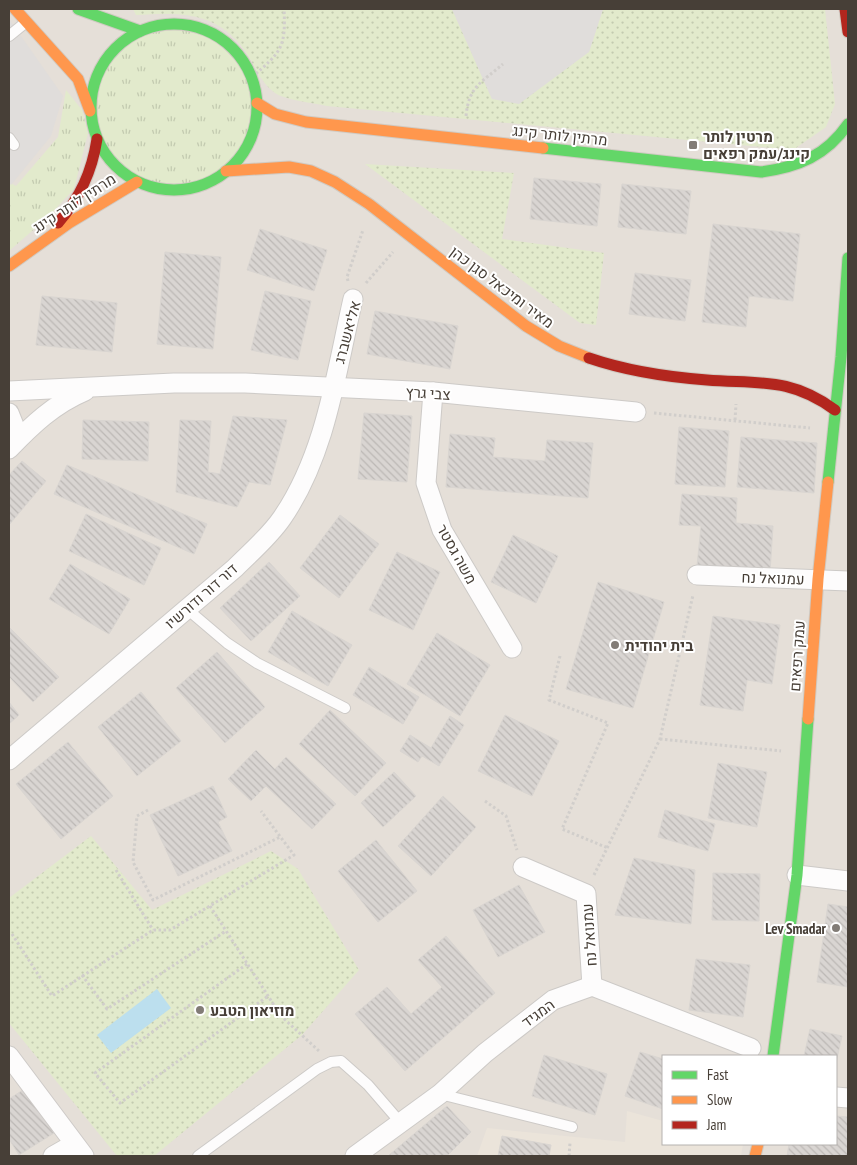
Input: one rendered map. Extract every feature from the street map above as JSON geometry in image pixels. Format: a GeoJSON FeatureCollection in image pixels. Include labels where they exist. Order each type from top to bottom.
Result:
{"type":"FeatureCollection","features":[{"type":"Feature","properties":{"kind":"street"},"geometry":{"type":"LineString","coordinates":[[15,9],[78,79],[91,114],[97,139],[107,157],[120,171],[137,182],[155,188],[174,190],[202,185],[226,171],[244,152],[254,128],[258,103],[252,77],[239,54],[218,36],[194,25],[166,24],[140,30],[118,44],[102,65],[92,88],[91,114]]}},
{"type":"Feature","properties":{"kind":"street"},"geometry":{"type":"LineString","coordinates":[[78,9],[93,16],[140,30]]}},
{"type":"Feature","properties":{"kind":"street"},"geometry":{"type":"LineString","coordinates":[[845,9],[848,32]]}},
{"type":"Feature","properties":{"kind":"street","name":"מרתין לותר קינג"},"geometry":{"type":"LineString","coordinates":[[258,103],[275,114],[306,122],[761,172],[788,169],[809,161],[828,149],[848,124]]}},
{"type":"Feature","properties":{"kind":"street","name":"מרתין לותר קינג"},"geometry":{"type":"LineString","coordinates":[[9,266],[29,250],[61,219],[81,193],[92,168],[97,139]]}},
{"type":"Feature","properties":{"kind":"street","name":"מאיר ומיכאל סגן כהן"},"geometry":{"type":"LineString","coordinates":[[226,171],[282,166],[298,168],[336,183],[371,206],[540,336],[580,355],[642,371],[706,380],[781,383],[807,391],[835,410]]}},
{"type":"Feature","properties":{"kind":"street","name":"מרתין לותר קינג"},"geometry":{"type":"LineString","coordinates":[[29,250],[137,182]]}},
{"type":"Feature","properties":{"kind":"street","name":"עמק רפאים"},"geometry":{"type":"LineString","coordinates":[[774,1055],[796,875],[818,579],[848,289],[848,258]]}},
{"type":"Feature","properties":{"kind":"street","name":"אליאשברג"},"geometry":{"type":"LineString","coordinates":[[333,389],[352,299]]}},
{"type":"Feature","properties":{"kind":"street","name":"צבי גרץ"},"geometry":{"type":"LineString","coordinates":[[9,391],[174,383],[245,383],[333,389],[433,392],[636,412]]}},
{"type":"Feature","properties":{"kind":"street"},"geometry":{"type":"LineString","coordinates":[[14,443],[47,412],[68,399],[94,388]]}},
{"type":"Feature","properties":{"kind":"street","name":"דור דור ודורשיו"},"geometry":{"type":"LineString","coordinates":[[9,760],[187,609],[266,537],[285,513],[307,473],[319,442],[333,389]]}},
{"type":"Feature","properties":{"kind":"street","name":"משה גסטר"},"geometry":{"type":"LineString","coordinates":[[433,392],[426,482],[442,530],[512,648]]}},
{"type":"Feature","properties":{"kind":"street"},"geometry":{"type":"LineString","coordinates":[[9,413],[14,443]]}},
{"type":"Feature","properties":{"kind":"street","name":"עמנואל נח"},"geometry":{"type":"LineString","coordinates":[[698,575],[848,581]]}},
{"type":"Feature","properties":{"kind":"street","name":"עמנואל נח"},"geometry":{"type":"LineString","coordinates":[[523,867],[586,894],[592,986]]}},
{"type":"Feature","properties":{"kind":"street"},"geometry":{"type":"LineString","coordinates":[[796,875],[848,880]]}},
{"type":"Feature","properties":{"kind":"street"},"geometry":{"type":"LineString","coordinates":[[592,986],[752,1048]]}},
{"type":"Feature","properties":{"kind":"street","name":"המגיד"},"geometry":{"type":"LineString","coordinates":[[355,1156],[440,1094],[485,1053],[553,1000],[592,986]]}},
{"type":"Feature","properties":{"kind":"street"},"geometry":{"type":"LineString","coordinates":[[9,1056],[79,1150],[53,1156]]}},
{"type":"Feature","properties":{"kind":"lane"},"geometry":{"type":"LineString","coordinates":[[9,36],[27,21]]}},
{"type":"Feature","properties":{"kind":"lane"},"geometry":{"type":"LineString","coordinates":[[187,609],[227,643],[257,664],[345,708]]}},
{"type":"Feature","properties":{"kind":"lane"},"geometry":{"type":"LineString","coordinates":[[198,1156],[317,1069],[331,1062],[341,1061],[368,1085],[400,1122]]}},
{"type":"Feature","properties":{"kind":"lane"},"geometry":{"type":"LineString","coordinates":[[440,1094],[572,1127]]}},
{"type":"Feature","properties":{"kind":"path"},"geometry":{"type":"LineString","coordinates":[[252,77],[272,60],[284,43],[284,9]]}},
{"type":"Feature","properties":{"kind":"path"},"geometry":{"type":"LineString","coordinates":[[474,90],[502,64]]}},
{"type":"Feature","properties":{"kind":"path","name":"אליאשברג"},"geometry":{"type":"LineString","coordinates":[[352,299],[408,235]]}},
{"type":"Feature","properties":{"kind":"path"},"geometry":{"type":"LineString","coordinates":[[354,255],[361,236]]}},
{"type":"Feature","properties":{"kind":"path"},"geometry":{"type":"LineString","coordinates":[[636,412],[816,428],[820,399]]}},
{"type":"Feature","properties":{"kind":"path"},"geometry":{"type":"LineString","coordinates":[[586,894],[660,739],[698,575]]}},
{"type":"Feature","properties":{"kind":"path"},"geometry":{"type":"LineString","coordinates":[[560,656],[549,700],[608,723],[562,829],[608,848]]}},
{"type":"Feature","properties":{"kind":"path"},"geometry":{"type":"LineString","coordinates":[[660,739],[804,753]]}},
{"type":"Feature","properties":{"kind":"path"},"geometry":{"type":"LineString","coordinates":[[485,801],[506,816],[523,867]]}},
{"type":"Feature","properties":{"kind":"path"},"geometry":{"type":"LineString","coordinates":[[148,810],[137,816],[133,862],[153,900],[280,837]]}},
{"type":"Feature","properties":{"kind":"path"},"geometry":{"type":"LineString","coordinates":[[12,934],[52,996],[153,930],[170,930],[294,855],[262,811]]}},
{"type":"Feature","properties":{"kind":"path"},"geometry":{"type":"LineString","coordinates":[[116,870],[153,930]]}},
{"type":"Feature","properties":{"kind":"path"},"geometry":{"type":"LineString","coordinates":[[210,906],[282,1016],[331,1062]]}},
{"type":"Feature","properties":{"kind":"path"},"geometry":{"type":"LineString","coordinates":[[82,975],[107,1009],[226,932]]}},
{"type":"Feature","properties":{"kind":"path"},"geometry":{"type":"LineString","coordinates":[[247,964],[96,1073],[120,1102],[268,996]]}},
{"type":"Feature","properties":{"kind":"shaded area"},"geometry":{"type":"Polygon","coordinates":[[[9,9],[848,9],[848,1156],[9,1156],[9,9]]]}},
{"type":"Feature","properties":{"kind":"shaded area"},"geometry":{"type":"Polygon","coordinates":[[[452,9],[603,9],[589,52],[519,104],[492,99],[452,9]]]}},
{"type":"Feature","properties":{"kind":"shaded area"},"geometry":{"type":"Polygon","coordinates":[[[9,19],[63,96],[51,136],[11,185],[9,183],[9,19]]]}},
{"type":"Feature","properties":{"kind":"shaded area"},"geometry":{"type":"Polygon","coordinates":[[[627,1111],[662,1121],[662,1145],[743,1145],[741,1156],[477,1156],[487,1128],[625,1142],[627,1111]]]}},
{"type":"Feature","properties":{"kind":"green space"},"geometry":{"type":"Polygon","coordinates":[[[133,9],[452,9],[492,99],[589,52],[603,9],[825,9],[835,104],[826,127],[793,150],[327,106],[292,99],[275,93],[265,83],[244,49],[233,36],[221,27],[195,17],[181,15],[136,15],[133,9]]]}},
{"type":"Feature","properties":{"kind":"green space"},"geometry":{"type":"Polygon","coordinates":[[[166,26],[182,26],[205,32],[231,49],[248,75],[254,98],[254,114],[248,137],[231,163],[205,180],[182,186],[166,186],[143,180],[123,168],[112,157],[100,137],[94,114],[94,98],[100,75],[112,55],[123,44],[143,32],[166,26]]]}},
{"type":"Feature","properties":{"kind":"green space"},"geometry":{"type":"Polygon","coordinates":[[[66,90],[82,110],[88,133],[74,189],[47,218],[9,251],[9,182],[16,186],[58,137],[66,90]]]}},
{"type":"Feature","properties":{"kind":"green space"},"geometry":{"type":"Polygon","coordinates":[[[365,164],[514,173],[502,239],[604,253],[596,325],[580,323],[365,164]]]}},
{"type":"Feature","properties":{"kind":"green space"},"geometry":{"type":"Polygon","coordinates":[[[91,836],[152,910],[271,851],[298,869],[359,970],[302,1035],[154,1156],[117,1156],[9,1023],[9,898],[91,836]]]}},
{"type":"Feature","properties":{"kind":"water"},"geometry":{"type":"Polygon","coordinates":[[[157,989],[171,1008],[111,1053],[97,1035],[157,989]]]}},
{"type":"Feature","properties":{"kind":"building"},"geometry":{"type":"Polygon","coordinates":[[[534,178],[601,184],[597,226],[530,219],[534,178]]]}},
{"type":"Feature","properties":{"kind":"building"},"geometry":{"type":"Polygon","coordinates":[[[622,184],[691,191],[686,234],[618,227],[622,184]]]}},
{"type":"Feature","properties":{"kind":"building"},"geometry":{"type":"Polygon","coordinates":[[[713,224],[800,234],[793,301],[749,296],[746,327],[702,322],[713,224]]]}},
{"type":"Feature","properties":{"kind":"building"},"geometry":{"type":"Polygon","coordinates":[[[260,229],[327,250],[314,291],[247,270],[260,229]]]}},
{"type":"Feature","properties":{"kind":"building"},"geometry":{"type":"Polygon","coordinates":[[[165,252],[221,257],[213,349],[157,344],[165,252]]]}},
{"type":"Feature","properties":{"kind":"building"},"geometry":{"type":"Polygon","coordinates":[[[635,273],[691,280],[685,321],[629,314],[635,273]]]}},
{"type":"Feature","properties":{"kind":"building"},"geometry":{"type":"Polygon","coordinates":[[[265,291],[311,301],[298,360],[251,350],[265,291]]]}},
{"type":"Feature","properties":{"kind":"building"},"geometry":{"type":"Polygon","coordinates":[[[42,296],[117,303],[112,352],[36,345],[42,296]]]}},
{"type":"Feature","properties":{"kind":"building"},"geometry":{"type":"Polygon","coordinates":[[[375,311],[458,326],[450,369],[367,354],[375,311]]]}},
{"type":"Feature","properties":{"kind":"building"},"geometry":{"type":"Polygon","coordinates":[[[364,413],[412,416],[407,482],[358,479],[364,413]]]}},
{"type":"Feature","properties":{"kind":"building"},"geometry":{"type":"Polygon","coordinates":[[[233,416],[287,420],[270,485],[249,482],[237,507],[176,492],[180,420],[211,421],[208,472],[220,474],[233,416]]]}},
{"type":"Feature","properties":{"kind":"building"},"geometry":{"type":"Polygon","coordinates":[[[83,420],[149,422],[148,461],[82,459],[83,420]]]}},
{"type":"Feature","properties":{"kind":"building"},"geometry":{"type":"Polygon","coordinates":[[[679,427],[729,431],[725,487],[675,484],[679,427]]]}},
{"type":"Feature","properties":{"kind":"building"},"geometry":{"type":"Polygon","coordinates":[[[450,434],[495,438],[493,457],[545,461],[547,440],[593,443],[588,498],[446,487],[450,434]]]}},
{"type":"Feature","properties":{"kind":"building"},"geometry":{"type":"Polygon","coordinates":[[[741,437],[817,443],[814,493],[737,487],[741,437]]]}},
{"type":"Feature","properties":{"kind":"building"},"geometry":{"type":"Polygon","coordinates":[[[22,461],[46,481],[9,525],[9,475],[22,461]]]}},
{"type":"Feature","properties":{"kind":"building"},"geometry":{"type":"Polygon","coordinates":[[[67,465],[207,524],[194,554],[54,494],[67,465]]]}},
{"type":"Feature","properties":{"kind":"building"},"geometry":{"type":"Polygon","coordinates":[[[682,494],[737,498],[736,523],[773,526],[770,572],[697,566],[701,526],[679,525],[682,494]]]}},
{"type":"Feature","properties":{"kind":"building"},"geometry":{"type":"Polygon","coordinates":[[[86,514],[161,548],[144,585],[69,551],[86,514]]]}},
{"type":"Feature","properties":{"kind":"building"},"geometry":{"type":"Polygon","coordinates":[[[340,515],[379,544],[339,598],[300,568],[340,515]]]}},
{"type":"Feature","properties":{"kind":"building"},"geometry":{"type":"Polygon","coordinates":[[[513,535],[558,556],[536,603],[491,582],[513,535]]]}},
{"type":"Feature","properties":{"kind":"building"},"geometry":{"type":"Polygon","coordinates":[[[397,552],[440,572],[413,630],[369,610],[397,552]]]}},
{"type":"Feature","properties":{"kind":"building"},"geometry":{"type":"Polygon","coordinates":[[[269,562],[300,596],[251,641],[220,608],[269,562]]]}},
{"type":"Feature","properties":{"kind":"building"},"geometry":{"type":"Polygon","coordinates":[[[70,564],[130,599],[109,634],[49,599],[70,564]]]}},
{"type":"Feature","properties":{"kind":"building","name":"בית יהודית"},"geometry":{"type":"Polygon","coordinates":[[[598,582],[664,602],[633,708],[566,689],[598,582]]]}},
{"type":"Feature","properties":{"kind":"building"},"geometry":{"type":"Polygon","coordinates":[[[292,611],[352,645],[328,686],[268,652],[292,611]]]}},
{"type":"Feature","properties":{"kind":"building"},"geometry":{"type":"Polygon","coordinates":[[[713,616],[780,625],[772,684],[747,680],[743,711],[700,705],[713,616]]]}},
{"type":"Feature","properties":{"kind":"building"},"geometry":{"type":"Polygon","coordinates":[[[9,627],[59,677],[33,702],[9,677],[9,627]]]}},
{"type":"Feature","properties":{"kind":"building"},"geometry":{"type":"Polygon","coordinates":[[[437,633],[490,665],[460,716],[407,684],[437,633]]]}},
{"type":"Feature","properties":{"kind":"building"},"geometry":{"type":"Polygon","coordinates":[[[217,652],[265,707],[225,743],[176,688],[217,652]]]}},
{"type":"Feature","properties":{"kind":"building"},"geometry":{"type":"Polygon","coordinates":[[[369,667],[419,697],[403,724],[353,695],[369,667]]]}},
{"type":"Feature","properties":{"kind":"building"},"geometry":{"type":"Polygon","coordinates":[[[141,692],[181,741],[137,776],[98,727],[141,692]]]}},
{"type":"Feature","properties":{"kind":"building"},"geometry":{"type":"Polygon","coordinates":[[[9,702],[19,715],[9,724],[9,702]]]}},
{"type":"Feature","properties":{"kind":"building"},"geometry":{"type":"Polygon","coordinates":[[[330,710],[386,763],[355,796],[299,744],[330,710]]]}},
{"type":"Feature","properties":{"kind":"building"},"geometry":{"type":"Polygon","coordinates":[[[505,715],[559,741],[532,796],[478,771],[505,715]]]}},
{"type":"Feature","properties":{"kind":"building"},"geometry":{"type":"Polygon","coordinates":[[[450,716],[464,725],[439,766],[422,756],[418,762],[400,751],[410,735],[431,748],[450,716]]]}},
{"type":"Feature","properties":{"kind":"building"},"geometry":{"type":"Polygon","coordinates":[[[68,742],[113,796],[61,839],[16,784],[68,742]]]}},
{"type":"Feature","properties":{"kind":"building"},"geometry":{"type":"Polygon","coordinates":[[[256,750],[275,769],[286,757],[336,804],[312,829],[266,786],[251,801],[228,779],[256,750]]]}},
{"type":"Feature","properties":{"kind":"building"},"geometry":{"type":"Polygon","coordinates":[[[718,763],[767,772],[757,827],[708,818],[718,763]]]}},
{"type":"Feature","properties":{"kind":"building"},"geometry":{"type":"Polygon","coordinates":[[[394,772],[416,796],[383,827],[361,803],[394,772]]]}},
{"type":"Feature","properties":{"kind":"building"},"geometry":{"type":"Polygon","coordinates":[[[213,786],[227,817],[218,822],[232,851],[178,876],[150,815],[213,786]]]}},
{"type":"Feature","properties":{"kind":"building"},"geometry":{"type":"Polygon","coordinates":[[[443,796],[476,827],[431,876],[398,846],[443,796]]]}},
{"type":"Feature","properties":{"kind":"building"},"geometry":{"type":"Polygon","coordinates":[[[665,810],[715,824],[708,851],[658,837],[665,810]]]}},
{"type":"Feature","properties":{"kind":"building"},"geometry":{"type":"Polygon","coordinates":[[[376,840],[417,891],[378,922],[338,871],[376,840]]]}},
{"type":"Feature","properties":{"kind":"building"},"geometry":{"type":"Polygon","coordinates":[[[634,858],[695,870],[691,924],[615,915],[634,858]]]}},
{"type":"Feature","properties":{"kind":"building"},"geometry":{"type":"Polygon","coordinates":[[[713,873],[760,874],[759,921],[712,920],[713,873]]]}},
{"type":"Feature","properties":{"kind":"building"},"geometry":{"type":"Polygon","coordinates":[[[519,885],[545,932],[498,957],[473,910],[519,885]]]}},
{"type":"Feature","properties":{"kind":"building","name":"Lev Smadar"},"geometry":{"type":"Polygon","coordinates":[[[828,904],[848,907],[848,987],[817,982],[828,904]]]}},
{"type":"Feature","properties":{"kind":"building"},"geometry":{"type":"Polygon","coordinates":[[[446,936],[495,993],[405,1071],[355,1014],[387,987],[411,1014],[442,987],[418,960],[446,936]]]}},
{"type":"Feature","properties":{"kind":"building"},"geometry":{"type":"Polygon","coordinates":[[[696,959],[750,965],[743,1017],[689,1010],[696,959]]]}},
{"type":"Feature","properties":{"kind":"building"},"geometry":{"type":"Polygon","coordinates":[[[810,1029],[842,1036],[837,1058],[837,1055],[804,1055],[810,1029]]]}},
{"type":"Feature","properties":{"kind":"building"},"geometry":{"type":"Polygon","coordinates":[[[640,1052],[662,1059],[662,1109],[625,1096],[640,1052]]]}},
{"type":"Feature","properties":{"kind":"building"},"geometry":{"type":"Polygon","coordinates":[[[544,1055],[607,1074],[595,1115],[532,1096],[544,1055]]]}},
{"type":"Feature","properties":{"kind":"building"},"geometry":{"type":"Polygon","coordinates":[[[26,1088],[54,1133],[19,1155],[9,1139],[9,1099],[26,1088]]]}},
{"type":"Feature","properties":{"kind":"building"},"geometry":{"type":"Polygon","coordinates":[[[447,1106],[471,1132],[447,1156],[388,1156],[447,1106]]]}},
{"type":"Feature","properties":{"kind":"building"},"geometry":{"type":"Polygon","coordinates":[[[837,1116],[848,1117],[848,1156],[787,1156],[789,1145],[837,1145],[837,1116]]]}},
{"type":"Feature","properties":{"kind":"building"},"geometry":{"type":"Polygon","coordinates":[[[502,1136],[551,1145],[549,1156],[498,1156],[502,1136]]]}},
{"type":"Feature","properties":{"kind":"traffic: fast"},"geometry":{"type":"LineString","coordinates":[[78,9],[140,31]]}},
{"type":"Feature","properties":{"kind":"traffic: fast"},"geometry":{"type":"LineString","coordinates":[[166,24],[182,24],[206,30],[233,48],[251,75],[257,107],[251,139],[233,166],[206,184],[182,190],[166,190],[142,184],[121,171],[110,160],[97,139],[91,115],[91,99],[97,75],[110,54],[121,43],[142,30],[166,24]]}},
{"type":"Feature","properties":{"kind":"traffic: fast"},"geometry":{"type":"LineString","coordinates":[[543,148],[761,172],[787,167],[821,152],[848,124]]}},
{"type":"Feature","properties":{"kind":"traffic: fast"},"geometry":{"type":"LineString","coordinates":[[828,482],[841,357],[848,258]]}},
{"type":"Feature","properties":{"kind":"traffic: fast"},"geometry":{"type":"LineString","coordinates":[[773,1055],[797,875],[808,719]]}},
{"type":"Feature","properties":{"kind":"traffic: slow"},"geometry":{"type":"LineString","coordinates":[[15,9],[78,79],[90,111]]}},
{"type":"Feature","properties":{"kind":"traffic: slow"},"geometry":{"type":"LineString","coordinates":[[257,103],[275,114],[306,122],[543,148]]}},
{"type":"Feature","properties":{"kind":"traffic: slow"},"geometry":{"type":"LineString","coordinates":[[226,171],[289,167],[311,171],[335,182],[369,204],[526,326],[559,346],[589,358]]}},
{"type":"Feature","properties":{"kind":"traffic: slow"},"geometry":{"type":"LineString","coordinates":[[9,266],[69,223],[137,182]]}},
{"type":"Feature","properties":{"kind":"traffic: slow"},"geometry":{"type":"LineString","coordinates":[[808,719],[818,579],[828,482]]}},
{"type":"Feature","properties":{"kind":"traffic: slow"},"geometry":{"type":"LineString","coordinates":[[755,1156],[758,1145]]}},
{"type":"Feature","properties":{"kind":"traffic: jam"},"geometry":{"type":"LineString","coordinates":[[845,9],[848,32]]}},
{"type":"Feature","properties":{"kind":"traffic: jam"},"geometry":{"type":"LineString","coordinates":[[58,223],[73,204],[84,184],[92,163],[97,139]]}},
{"type":"Feature","properties":{"kind":"traffic: jam"},"geometry":{"type":"LineString","coordinates":[[589,358],[632,370],[662,375],[774,384],[803,392],[819,399],[835,410]]}},
{"type":"Feature","properties":{"kind":"place","name":"מרטין לותר קינג/עמק רפאים"},"geometry":{"type":"Point","coordinates":[693,145]}},
{"type":"Feature","properties":{"kind":"place","name":"בית יהודית"},"geometry":{"type":"Point","coordinates":[615,645]}},
{"type":"Feature","properties":{"kind":"place","name":"Lev Smadar"},"geometry":{"type":"Point","coordinates":[836,928]}},
{"type":"Feature","properties":{"kind":"place","name":"מוזיאון הטבע"},"geometry":{"type":"Point","coordinates":[200,1010]}}]}
